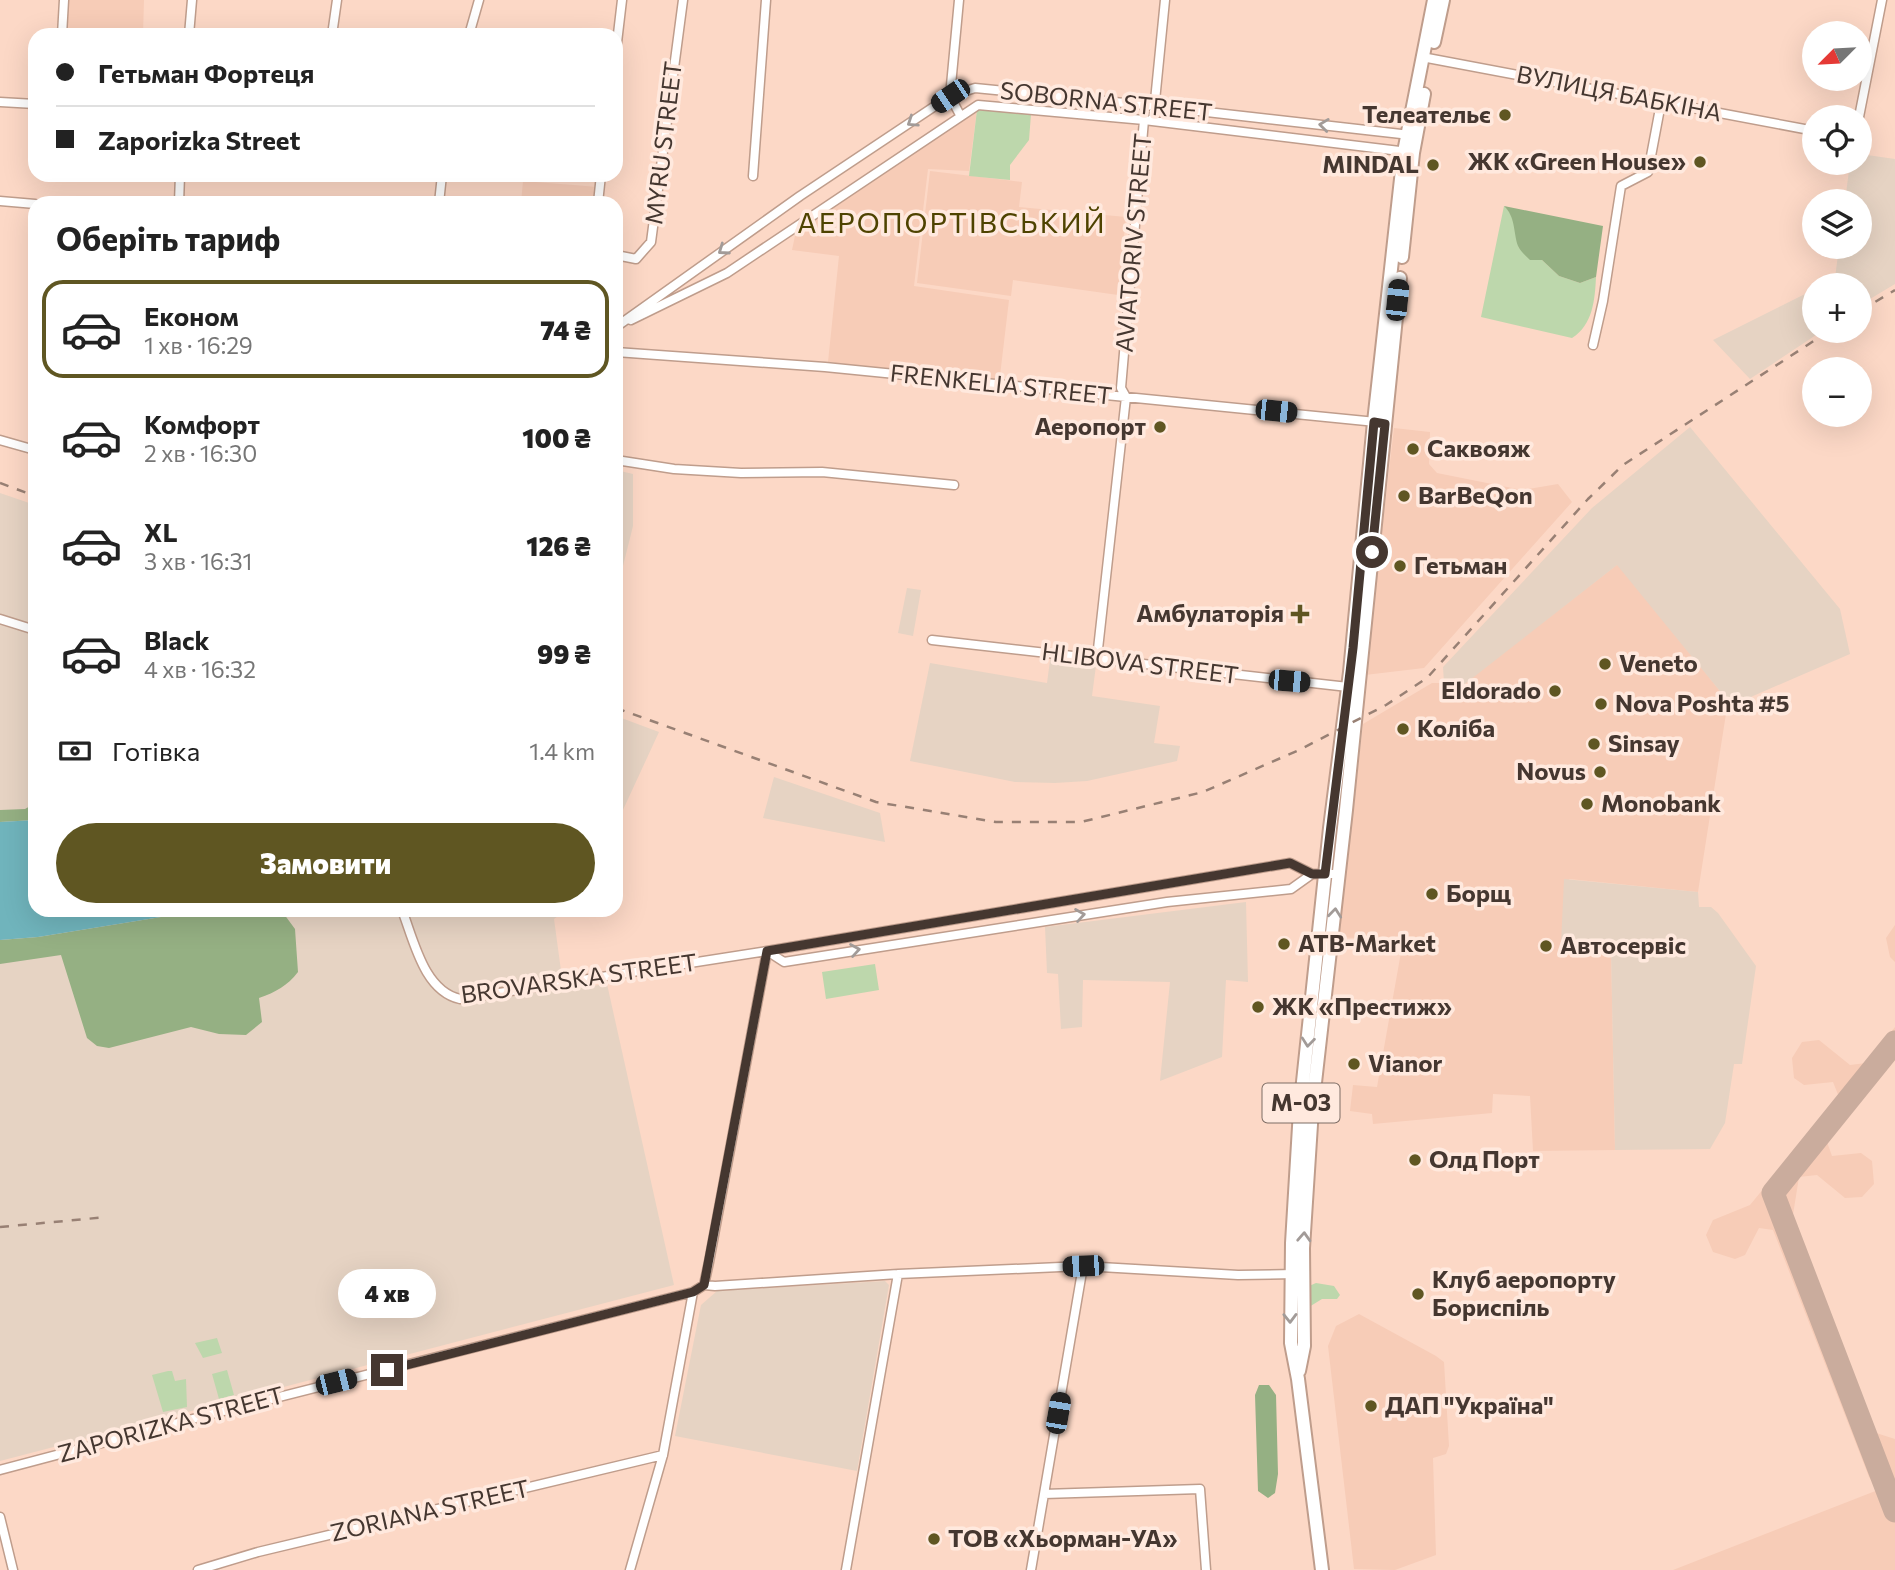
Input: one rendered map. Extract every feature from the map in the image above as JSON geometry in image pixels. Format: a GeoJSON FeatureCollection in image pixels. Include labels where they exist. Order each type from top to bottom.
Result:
{"type":"FeatureCollection","features":[{"type":"Feature","properties":{"kind":"highway","name":"М-03"},"geometry":{"type":"LineString","coordinates":[[1297,1274],[1300,1110],[1319,874],[1348,687],[1409,153],[1434,0]]}},
{"type":"Feature","properties":{"kind":"highway","name":"М-03"},"geometry":{"type":"LineString","coordinates":[[1426,57],[1443,0]]}},
{"type":"Feature","properties":{"kind":"highway","name":"М-03"},"geometry":{"type":"LineString","coordinates":[[1322,1570],[1298,1378],[1291,1343],[1312,1109],[1339,874],[1380,423]]}},
{"type":"Feature","properties":{"kind":"street"},"geometry":{"type":"LineString","coordinates":[[62,28],[64,0]]}},
{"type":"Feature","properties":{"kind":"street"},"geometry":{"type":"LineString","coordinates":[[190,28],[192,0]]}},
{"type":"Feature","properties":{"kind":"street"},"geometry":{"type":"LineString","coordinates":[[333,28],[337,0]]}},
{"type":"Feature","properties":{"kind":"street"},"geometry":{"type":"LineString","coordinates":[[471,28],[479,0]]}},
{"type":"Feature","properties":{"kind":"street"},"geometry":{"type":"LineString","coordinates":[[619,28],[622,0]]}},
{"type":"Feature","properties":{"kind":"street","name":"MYRU STREET"},"geometry":{"type":"LineString","coordinates":[[623,256],[636,259],[651,243],[683,0]]}},
{"type":"Feature","properties":{"kind":"street"},"geometry":{"type":"LineString","coordinates":[[753,176],[766,0]]}},
{"type":"Feature","properties":{"kind":"street"},"geometry":{"type":"LineString","coordinates":[[959,0],[950,96],[960,115]]}},
{"type":"Feature","properties":{"kind":"street","name":"AVIATORIV STREET"},"geometry":{"type":"LineString","coordinates":[[1097,658],[1126,397],[1121,388],[1148,120],[1154,106],[1165,0]]}},
{"type":"Feature","properties":{"kind":"street"},"geometry":{"type":"LineString","coordinates":[[1861,105],[1882,0]]}},
{"type":"Feature","properties":{"kind":"street","name":"ВУЛИЦЯ БАБКІНА"},"geometry":{"type":"LineString","coordinates":[[1426,57],[1802,129]]}},
{"type":"Feature","properties":{"kind":"street","name":"SOBORNA STREET"},"geometry":{"type":"LineString","coordinates":[[623,322],[800,196],[950,96],[975,89],[1412,135]]}},
{"type":"Feature","properties":{"kind":"street"},"geometry":{"type":"LineString","coordinates":[[0,102],[28,104]]}},
{"type":"Feature","properties":{"kind":"street"},"geometry":{"type":"LineString","coordinates":[[1593,345],[1621,186],[1648,172],[1661,103]]}},
{"type":"Feature","properties":{"kind":"street","name":"SOBORNA STREET"},"geometry":{"type":"LineString","coordinates":[[623,324],[727,273],[978,104],[1148,120],[1409,153]]}},
{"type":"Feature","properties":{"kind":"street"},"geometry":{"type":"LineString","coordinates":[[0,201],[28,203]]}},
{"type":"Feature","properties":{"kind":"street","name":"FRENKELIA STREET"},"geometry":{"type":"LineString","coordinates":[[623,353],[839,368],[1380,423]]}},
{"type":"Feature","properties":{"kind":"street"},"geometry":{"type":"LineString","coordinates":[[0,440],[28,448]]}},
{"type":"Feature","properties":{"kind":"street"},"geometry":{"type":"LineString","coordinates":[[623,461],[674,469],[741,473],[822,472],[954,485]]}},
{"type":"Feature","properties":{"kind":"street"},"geometry":{"type":"LineString","coordinates":[[0,619],[28,628]]}},
{"type":"Feature","properties":{"kind":"street","name":"HLIBOVA STREET"},"geometry":{"type":"LineString","coordinates":[[932,640],[1348,687]]}},
{"type":"Feature","properties":{"kind":"street","name":"BROVARSKA STREET"},"geometry":{"type":"LineString","coordinates":[[405,917],[433,983],[447,996],[460,999],[767,951],[1290,863],[1319,874],[1339,874]]}},
{"type":"Feature","properties":{"kind":"street","name":"BROVARSKA STREET"},"geometry":{"type":"LineString","coordinates":[[767,951],[784,962],[1167,902],[1291,889],[1319,874]]}},
{"type":"Feature","properties":{"kind":"street"},"geometry":{"type":"LineString","coordinates":[[767,951],[704,1285],[1083,1266],[1238,1275],[1297,1274]]}},
{"type":"Feature","properties":{"kind":"street"},"geometry":{"type":"LineString","coordinates":[[1031,1570],[1083,1266]]}},
{"type":"Feature","properties":{"kind":"street"},"geometry":{"type":"LineString","coordinates":[[846,1570],[898,1274]]}},
{"type":"Feature","properties":{"kind":"street","name":"ZAPORIZKA STREET"},"geometry":{"type":"LineString","coordinates":[[0,1470],[693,1292],[704,1285]]}},
{"type":"Feature","properties":{"kind":"street"},"geometry":{"type":"LineString","coordinates":[[630,1570],[663,1455],[693,1292]]}},
{"type":"Feature","properties":{"kind":"street","name":"ZORIANA STREET"},"geometry":{"type":"LineString","coordinates":[[198,1570],[258,1552],[663,1455]]}},
{"type":"Feature","properties":{"kind":"street"},"geometry":{"type":"LineString","coordinates":[[1044,1494],[1200,1489],[1206,1570]]}},
{"type":"Feature","properties":{"kind":"street"},"geometry":{"type":"LineString","coordinates":[[0,1517],[13,1570]]}},
{"type":"Feature","properties":{"kind":"shaded area"},"geometry":{"type":"Polygon","coordinates":[[[67,0],[144,0],[143,28],[65,28],[67,0]]]}},
{"type":"Feature","properties":{"kind":"shaded area"},"geometry":{"type":"Polygon","coordinates":[[[977,110],[969,171],[928,169],[914,286],[1009,300],[999,384],[828,362],[839,256],[792,250],[796,231],[977,110]]]}},
{"type":"Feature","properties":{"kind":"shaded area"},"geometry":{"type":"Polygon","coordinates":[[[1872,156],[1895,159],[1895,284],[1872,298],[1872,273],[1836,273],[1837,259],[1872,259],[1872,189],[1847,189],[1848,175],[1872,175],[1872,156]]]}},
{"type":"Feature","properties":{"kind":"shaded area"},"geometry":{"type":"Polygon","coordinates":[[[930,171],[1022,182],[1019,207],[1126,217],[1118,295],[1013,280],[1011,296],[917,283],[930,171]]]}},
{"type":"Feature","properties":{"kind":"shaded area"},"geometry":{"type":"Polygon","coordinates":[[[523,182],[598,187],[597,196],[522,196],[523,182]]]}},
{"type":"Feature","properties":{"kind":"shaded area"},"geometry":{"type":"Polygon","coordinates":[[[1802,296],[1804,343],[1750,379],[1713,340],[1802,296]]]}},
{"type":"Feature","properties":{"kind":"shaded area"},"geometry":{"type":"Polygon","coordinates":[[[1690,427],[1840,609],[1850,654],[1737,703],[1728,701],[1617,565],[1452,694],[1444,683],[1443,667],[1592,508],[1690,427]]]}},
{"type":"Feature","properties":{"kind":"shaded area"},"geometry":{"type":"Polygon","coordinates":[[[1394,428],[1430,432],[1429,464],[1437,473],[1522,490],[1558,484],[1572,502],[1424,668],[1365,675],[1394,428]]]}},
{"type":"Feature","properties":{"kind":"shaded area"},"geometry":{"type":"Polygon","coordinates":[[[623,472],[633,474],[633,526],[623,566],[623,472]]]}},
{"type":"Feature","properties":{"kind":"shaded area"},"geometry":{"type":"Polygon","coordinates":[[[0,493],[28,503],[28,917],[557,917],[554,919],[562,978],[567,989],[607,984],[674,1285],[0,1461],[0,493]]]}},
{"type":"Feature","properties":{"kind":"shaded area"},"geometry":{"type":"Polygon","coordinates":[[[1618,564],[1728,701],[1698,892],[1569,879],[1580,948],[1611,950],[1615,1150],[1533,1151],[1530,1096],[1493,1094],[1492,1113],[1373,1124],[1372,1114],[1350,1111],[1353,1085],[1377,1087],[1403,941],[1339,937],[1363,724],[1432,683],[1444,683],[1452,693],[1618,564]]]}},
{"type":"Feature","properties":{"kind":"shaded area"},"geometry":{"type":"Polygon","coordinates":[[[907,588],[921,590],[913,636],[898,633],[907,588]]]}},
{"type":"Feature","properties":{"kind":"shaded area"},"geometry":{"type":"Polygon","coordinates":[[[1051,653],[1097,658],[1092,696],[1160,706],[1154,743],[1180,746],[1177,761],[1087,781],[1055,783],[1015,782],[910,761],[930,663],[1047,683],[1051,653]]]}},
{"type":"Feature","properties":{"kind":"shaded area"},"geometry":{"type":"Polygon","coordinates":[[[623,719],[659,732],[623,810],[623,719]]]}},
{"type":"Feature","properties":{"kind":"shaded area"},"geometry":{"type":"Polygon","coordinates":[[[774,777],[880,813],[885,842],[763,818],[774,777]]]}},
{"type":"Feature","properties":{"kind":"shaded area"},"geometry":{"type":"Polygon","coordinates":[[[1564,879],[1698,892],[1699,907],[1711,907],[1718,913],[1756,966],[1742,1064],[1734,1064],[1725,1123],[1710,1149],[1615,1150],[1611,951],[1583,950],[1561,944],[1564,879]]]}},
{"type":"Feature","properties":{"kind":"shaded area"},"geometry":{"type":"Polygon","coordinates":[[[1246,902],[1248,982],[1226,980],[1222,1057],[1160,1081],[1170,982],[1083,980],[1082,1027],[1061,1029],[1058,974],[1047,973],[1045,927],[1246,902]]]}},
{"type":"Feature","properties":{"kind":"shaded area"},"geometry":{"type":"Polygon","coordinates":[[[1895,925],[1895,962],[1890,957],[1886,938],[1895,925]]]}},
{"type":"Feature","properties":{"kind":"shaded area"},"geometry":{"type":"Polygon","coordinates":[[[1895,1027],[1895,1057],[1827,1142],[1832,1156],[1861,1153],[1872,1161],[1874,1184],[1862,1197],[1845,1198],[1817,1175],[1799,1177],[1792,1221],[1873,1432],[1895,1439],[1895,1570],[1673,1570],[1878,1490],[1869,1477],[1773,1230],[1759,1228],[1745,1255],[1735,1259],[1713,1252],[1706,1235],[1713,1220],[1750,1205],[1839,1097],[1833,1082],[1804,1085],[1794,1078],[1792,1058],[1802,1042],[1819,1040],[1850,1065],[1866,1063],[1895,1027]]]}},
{"type":"Feature","properties":{"kind":"shaded area"},"geometry":{"type":"Polygon","coordinates":[[[885,1281],[889,1285],[857,1471],[675,1436],[701,1305],[717,1291],[885,1281]]]}},
{"type":"Feature","properties":{"kind":"shaded area"},"geometry":{"type":"Polygon","coordinates":[[[1359,1314],[1444,1362],[1449,1446],[1446,1454],[1433,1458],[1436,1555],[1395,1570],[1354,1569],[1328,1346],[1336,1326],[1359,1314]]]}},
{"type":"Feature","properties":{"kind":"green space"},"geometry":{"type":"Polygon","coordinates":[[[977,110],[1031,114],[1029,140],[1010,165],[1010,180],[969,176],[977,110]]]}},
{"type":"Feature","properties":{"kind":"green space"},"geometry":{"type":"Polygon","coordinates":[[[1504,206],[1513,220],[1519,248],[1542,260],[1559,276],[1580,283],[1596,277],[1594,303],[1589,319],[1572,338],[1481,317],[1504,206]]]}},
{"type":"Feature","properties":{"kind":"green space"},"geometry":{"type":"Polygon","coordinates":[[[1504,206],[1603,226],[1596,277],[1580,283],[1559,276],[1542,260],[1530,260],[1518,246],[1512,220],[1504,206]]]}},
{"type":"Feature","properties":{"kind":"green space"},"geometry":{"type":"Polygon","coordinates":[[[28,807],[28,820],[0,822],[0,810],[28,807]]]}},
{"type":"Feature","properties":{"kind":"green space"},"geometry":{"type":"Polygon","coordinates":[[[161,917],[286,917],[295,929],[298,972],[281,988],[259,998],[262,1022],[246,1035],[219,1034],[191,1027],[109,1048],[97,1046],[87,1038],[61,955],[0,964],[0,940],[38,937],[161,917]]]}},
{"type":"Feature","properties":{"kind":"green space"},"geometry":{"type":"Polygon","coordinates":[[[875,964],[879,990],[826,999],[822,972],[875,964]]]}},
{"type":"Feature","properties":{"kind":"green space"},"geometry":{"type":"Polygon","coordinates":[[[1316,1283],[1334,1286],[1340,1295],[1337,1299],[1322,1299],[1309,1307],[1309,1286],[1316,1283]]]}},
{"type":"Feature","properties":{"kind":"green space"},"geometry":{"type":"Polygon","coordinates":[[[217,1338],[222,1353],[203,1358],[195,1343],[217,1338]]]}},
{"type":"Feature","properties":{"kind":"green space"},"geometry":{"type":"Polygon","coordinates":[[[227,1370],[234,1395],[219,1399],[212,1374],[227,1370]]]}},
{"type":"Feature","properties":{"kind":"green space"},"geometry":{"type":"Polygon","coordinates":[[[172,1371],[175,1381],[186,1379],[187,1407],[163,1412],[152,1375],[172,1371]]]}},
{"type":"Feature","properties":{"kind":"green space"},"geometry":{"type":"Polygon","coordinates":[[[1259,1385],[1269,1385],[1276,1395],[1278,1474],[1275,1493],[1268,1498],[1258,1491],[1255,1395],[1259,1385]]]}},
{"type":"Feature","properties":{"kind":"water"},"geometry":{"type":"Polygon","coordinates":[[[28,820],[28,917],[161,917],[38,937],[0,940],[0,822],[28,820]]]}},
{"type":"Feature","properties":{"kind":"taxiway"},"geometry":{"type":"LineString","coordinates":[[1895,1042],[1773,1193],[1895,1511]]}},
{"type":"Feature","properties":{"kind":"railway"},"geometry":{"type":"LineString","coordinates":[[1872,304],[1895,290]]}},
{"type":"Feature","properties":{"kind":"railway"},"geometry":{"type":"LineString","coordinates":[[623,711],[876,802],[996,822],[1081,822],[1203,792],[1299,750],[1386,705],[1427,678],[1588,499],[1623,465],[1811,343]]}},
{"type":"Feature","properties":{"kind":"railway"},"geometry":{"type":"LineString","coordinates":[[0,483],[28,493]]}},
{"type":"Feature","properties":{"kind":"railway"},"geometry":{"type":"LineString","coordinates":[[0,1227],[107,1217]]}},
{"type":"Feature","properties":{"kind":"place","name":"Телеательє"},"geometry":{"type":"Point","coordinates":[1505,115]}},
{"type":"Feature","properties":{"kind":"place","name":"ЖК «Green House»"},"geometry":{"type":"Point","coordinates":[1700,162]}},
{"type":"Feature","properties":{"kind":"place","name":"MINDAL"},"geometry":{"type":"Point","coordinates":[1433,165]}},
{"type":"Feature","properties":{"kind":"place","name":"Аеропорт"},"geometry":{"type":"Point","coordinates":[1160,427]}},
{"type":"Feature","properties":{"kind":"place","name":"Саквояж"},"geometry":{"type":"Point","coordinates":[1413,449]}},
{"type":"Feature","properties":{"kind":"place","name":"BarBeQon"},"geometry":{"type":"Point","coordinates":[1404,496]}},
{"type":"Feature","properties":{"kind":"place","name":"Гетьман"},"geometry":{"type":"Point","coordinates":[1400,566]}},
{"type":"Feature","properties":{"kind":"place","name":"Амбулаторія"},"geometry":{"type":"Point","coordinates":[1300,614]}},
{"type":"Feature","properties":{"kind":"place","name":"Veneto"},"geometry":{"type":"Point","coordinates":[1605,664]}},
{"type":"Feature","properties":{"kind":"place","name":"Eldorado"},"geometry":{"type":"Point","coordinates":[1555,691]}},
{"type":"Feature","properties":{"kind":"place","name":"Nova Poshta #5"},"geometry":{"type":"Point","coordinates":[1601,704]}},
{"type":"Feature","properties":{"kind":"place","name":"Коліба"},"geometry":{"type":"Point","coordinates":[1403,729]}},
{"type":"Feature","properties":{"kind":"place","name":"Sinsay"},"geometry":{"type":"Point","coordinates":[1594,744]}},
{"type":"Feature","properties":{"kind":"place","name":"Novus"},"geometry":{"type":"Point","coordinates":[1600,772]}},
{"type":"Feature","properties":{"kind":"place","name":"Monobank"},"geometry":{"type":"Point","coordinates":[1587,804]}},
{"type":"Feature","properties":{"kind":"place","name":"Борщ"},"geometry":{"type":"Point","coordinates":[1432,894]}},
{"type":"Feature","properties":{"kind":"place","name":"ATB-Market"},"geometry":{"type":"Point","coordinates":[1284,944]}},
{"type":"Feature","properties":{"kind":"place","name":"Автосервіс"},"geometry":{"type":"Point","coordinates":[1546,946]}},
{"type":"Feature","properties":{"kind":"place","name":"ЖК «Престиж»"},"geometry":{"type":"Point","coordinates":[1258,1007]}},
{"type":"Feature","properties":{"kind":"place","name":"Vianor"},"geometry":{"type":"Point","coordinates":[1354,1064]}},
{"type":"Feature","properties":{"kind":"place","name":"Олд Порт"},"geometry":{"type":"Point","coordinates":[1415,1160]}},
{"type":"Feature","properties":{"kind":"place","name":"Клуб аеропорту Бориспіль"},"geometry":{"type":"Point","coordinates":[1418,1294]}},
{"type":"Feature","properties":{"kind":"place","name":"ДАП \"Україна\""},"geometry":{"type":"Point","coordinates":[1371,1406]}},
{"type":"Feature","properties":{"kind":"place","name":"ТОВ «Хьорман-УА»"},"geometry":{"type":"Point","coordinates":[934,1539]}},
{"type":"Feature","properties":{"kind":"district","name":"АЕРОПОРТІВСЬКИЙ"},"geometry":{"type":"Point","coordinates":[952,223]}},
{"type":"Feature","properties":{"kind":"route"},"geometry":{"type":"LineString","coordinates":[[387,1370],[693,1292],[704,1285],[767,951],[1290,863],[1312,874],[1325,874],[1353,648],[1374,422],[1385,424],[1372,552]]}}]}
